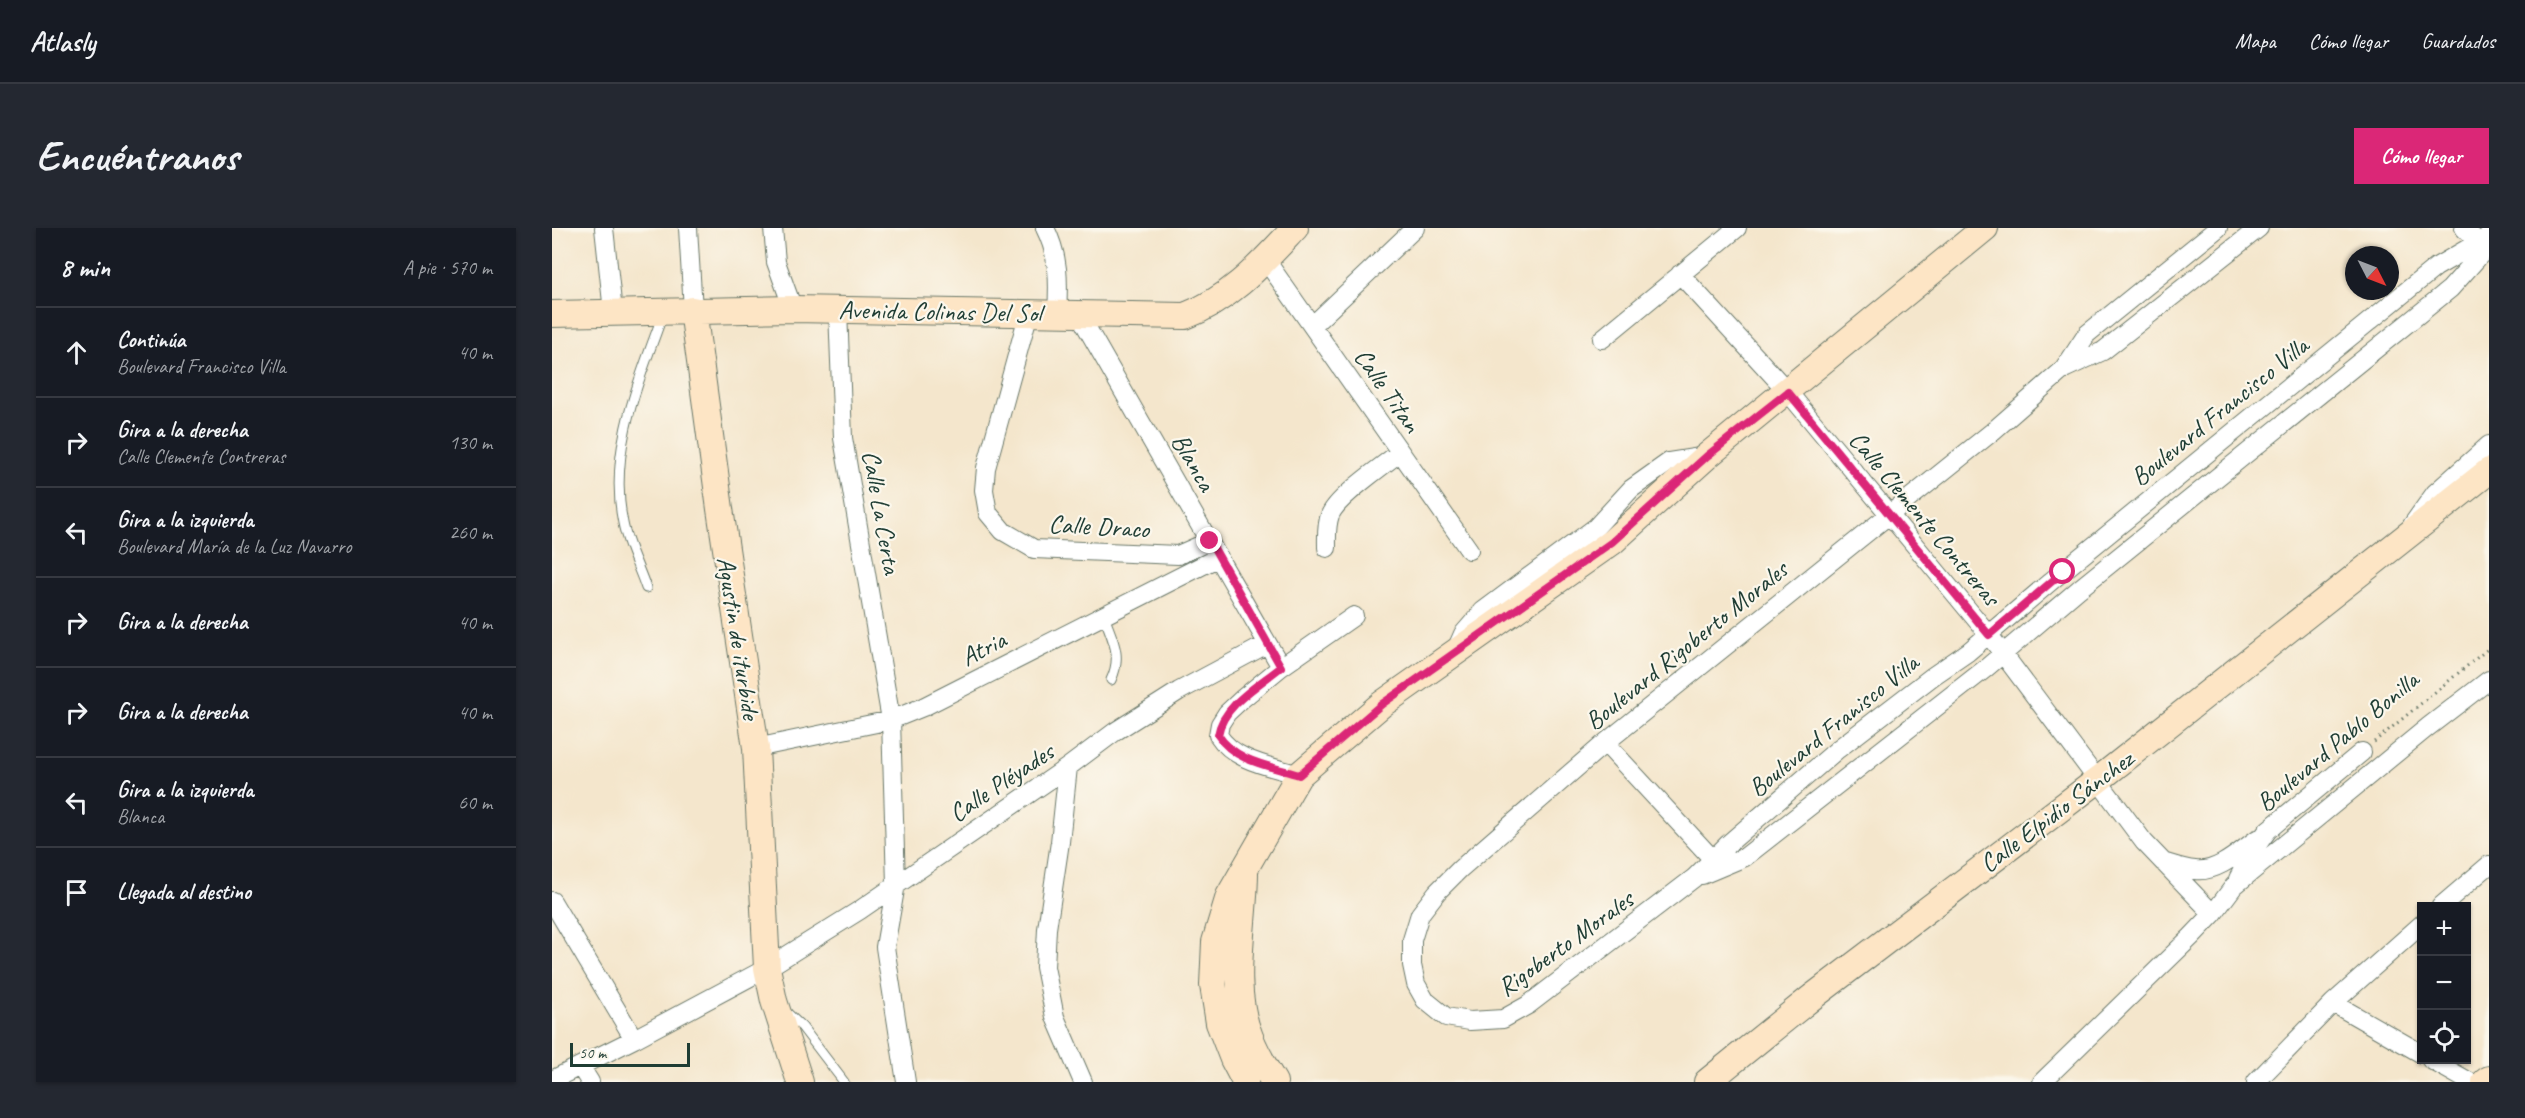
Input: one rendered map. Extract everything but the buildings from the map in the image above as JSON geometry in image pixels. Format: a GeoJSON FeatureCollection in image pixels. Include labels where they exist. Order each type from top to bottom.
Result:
{"type":"FeatureCollection","features":[{"type":"Feature","properties":{"kind":"street"},"geometry":{"type":"LineString","coordinates":[[604,228],[613,312]]}},
{"type":"Feature","properties":{"kind":"street"},"geometry":{"type":"LineString","coordinates":[[688,228],[693,310]]}},
{"type":"Feature","properties":{"kind":"street"},"geometry":{"type":"LineString","coordinates":[[773,228],[776,262],[793,309]]}},
{"type":"Feature","properties":{"kind":"street"},"geometry":{"type":"LineString","coordinates":[[1045,228],[1056,255],[1068,313]]}},
{"type":"Feature","properties":{"kind":"street","name":"Avenida Colinas Del Sol"},"geometry":{"type":"LineString","coordinates":[[552,314],[793,309],[1185,316],[1204,309],[1230,293],[1294,228]]}},
{"type":"Feature","properties":{"kind":"street"},"geometry":{"type":"LineString","coordinates":[[1312,326],[1415,228]]}},
{"type":"Feature","properties":{"kind":"street"},"geometry":{"type":"LineString","coordinates":[[1602,339],[1737,228]]}},
{"type":"Feature","properties":{"kind":"street"},"geometry":{"type":"LineString","coordinates":[[1245,1082],[1219,1023],[1213,985],[1215,942],[1229,896],[1299,775],[1382,704],[1612,542],[1707,456],[1788,392],[1985,228]]}},
{"type":"Feature","properties":{"kind":"street","name":"Boulevard Rigoberto Morales"},"geometry":{"type":"LineString","coordinates":[[1425,1000],[1416,984],[1412,965],[1412,940],[1420,914],[1437,892],[1460,869],[1605,743],[1992,432],[2064,369],[2087,334],[2218,228]]}},
{"type":"Feature","properties":{"kind":"street","name":"Boulevard Rigoberto Morales"},"geometry":{"type":"LineString","coordinates":[[2064,369],[2103,351],[2259,228]]}},
{"type":"Feature","properties":{"kind":"street"},"geometry":{"type":"LineString","coordinates":[[2464,228],[2486,246]]}},
{"type":"Feature","properties":{"kind":"street","name":"Boulevard Francisco Villa"},"geometry":{"type":"LineString","coordinates":[[1989,635],[2436,267],[2486,246]]}},
{"type":"Feature","properties":{"kind":"street","name":"Boulevard Francisco Villa"},"geometry":{"type":"LineString","coordinates":[[1717,863],[1745,857],[2004,654],[2079,589],[2450,289],[2486,246]]}},
{"type":"Feature","properties":{"kind":"street","name":"Calle Titan"},"geometry":{"type":"LineString","coordinates":[[1265,259],[1469,550]]}},
{"type":"Feature","properties":{"kind":"street","name":"Calle Clemente Contreras"},"geometry":{"type":"LineString","coordinates":[[1680,274],[1788,392],[1989,635],[2161,862],[2213,914]]}},
{"type":"Feature","properties":{"kind":"street","name":"Agustin de iturbide"},"geometry":{"type":"LineString","coordinates":[[693,310],[756,748],[767,968],[774,1001],[800,1082]]}},
{"type":"Feature","properties":{"kind":"street","name":"Calle La Certa"},"geometry":{"type":"LineString","coordinates":[[838,310],[843,438],[891,720]]}},
{"type":"Feature","properties":{"kind":"street","name":"Calle Draco"},"geometry":{"type":"LineString","coordinates":[[1029,312],[986,468],[984,490],[988,513],[1003,531],[1034,549],[1178,555],[1214,549]]}},
{"type":"Feature","properties":{"kind":"street","name":"Blanca"},"geometry":{"type":"LineString","coordinates":[[1068,313],[1214,549],[1281,667]]}},
{"type":"Feature","properties":{"kind":"street","name":"Calle Elpidio Sánchez"},"geometry":{"type":"LineString","coordinates":[[2405,539],[2417,516],[2435,493],[2489,445]]}},
{"type":"Feature","properties":{"kind":"street"},"geometry":{"type":"LineString","coordinates":[[1327,548],[1326,530],[1330,514],[1340,501],[1400,452]]}},
{"type":"Feature","properties":{"kind":"street","name":"Calle Elpidio Sánchez"},"geometry":{"type":"LineString","coordinates":[[1707,1082],[1811,998],[2098,780],[2489,471]]}},
{"type":"Feature","properties":{"kind":"street","name":"Atria"},"geometry":{"type":"LineString","coordinates":[[756,748],[891,720],[923,707],[1104,616],[1214,549]]}},
{"type":"Feature","properties":{"kind":"street"},"geometry":{"type":"LineString","coordinates":[[2063,572],[2079,589]]}},
{"type":"Feature","properties":{"kind":"street"},"geometry":{"type":"LineString","coordinates":[[1299,775],[1248,759],[1229,749],[1218,735],[1220,724],[1227,713],[1281,667],[1354,616]]}},
{"type":"Feature","properties":{"kind":"street","name":"Boulevard Franisco Villa"},"geometry":{"type":"LineString","coordinates":[[1717,863],[1838,749],[1989,635]]}},
{"type":"Feature","properties":{"kind":"street","name":"Calle Pléyades"},"geometry":{"type":"LineString","coordinates":[[552,1080],[767,968],[860,910],[1068,767],[1116,730],[1179,691],[1267,644]]}},
{"type":"Feature","properties":{"kind":"street","name":"Boulevard Pablo Bonilla"},"geometry":{"type":"LineString","coordinates":[[2234,886],[2419,734],[2489,680]]}},
{"type":"Feature","properties":{"kind":"street"},"geometry":{"type":"LineString","coordinates":[[891,720],[896,884],[885,947],[906,1082]]}},
{"type":"Feature","properties":{"kind":"street"},"geometry":{"type":"LineString","coordinates":[[1605,743],[1717,863]]}},
{"type":"Feature","properties":{"kind":"street","name":"Boulevard Pablo Bonilla"},"geometry":{"type":"LineString","coordinates":[[2042,1082],[2213,914],[2234,886],[2252,852],[2268,830],[2362,752]]}},
{"type":"Feature","properties":{"kind":"street"},"geometry":{"type":"LineString","coordinates":[[1068,767],[1047,929],[1045,967],[1055,1017],[1083,1082]]}},
{"type":"Feature","properties":{"kind":"street"},"geometry":{"type":"LineString","coordinates":[[2161,862],[2197,871],[2209,869],[2224,862],[2268,830]]}},
{"type":"Feature","properties":{"kind":"street","name":"Rigoberto Morales"},"geometry":{"type":"LineString","coordinates":[[1425,1000],[1446,1017],[1470,1021],[1503,1019],[1528,1005],[1561,981],[1694,878],[1717,863]]}},
{"type":"Feature","properties":{"kind":"street"},"geometry":{"type":"LineString","coordinates":[[2446,902],[2489,865]]}},
{"type":"Feature","properties":{"kind":"street"},"geometry":{"type":"LineString","coordinates":[[1245,870],[1240,967],[1242,1003],[1249,1035],[1274,1082]]}},
{"type":"Feature","properties":{"kind":"street"},"geometry":{"type":"LineString","coordinates":[[554,910],[634,1039]]}},
{"type":"Feature","properties":{"kind":"street"},"geometry":{"type":"LineString","coordinates":[[2256,1082],[2333,1003],[2417,928]]}},
{"type":"Feature","properties":{"kind":"street"},"geometry":{"type":"LineString","coordinates":[[2333,1003],[2417,1052]]}},
{"type":"Feature","properties":{"kind":"street"},"geometry":{"type":"LineString","coordinates":[[2439,1064],[2470,1082]]}},
{"type":"Feature","properties":{"kind":"street"},"geometry":{"type":"LineString","coordinates":[[580,1066],[590,1082]]}},
{"type":"Feature","properties":{"kind":"lane"},"geometry":{"type":"LineString","coordinates":[[646,588],[623,524],[618,479],[627,418],[664,312]]}},
{"type":"Feature","properties":{"kind":"lane"},"geometry":{"type":"LineString","coordinates":[[1104,616],[1118,654],[1117,667],[1111,680]]}},
{"type":"Feature","properties":{"kind":"lane"},"geometry":{"type":"LineString","coordinates":[[774,1001],[802,1027],[844,1082]]}},
{"type":"Feature","properties":{"kind":"path","name":"Boulevard Pablo Bonilla"},"geometry":{"type":"LineString","coordinates":[[2362,752],[2489,648]]}},
{"type":"Feature","properties":{"kind":"route"},"geometry":{"type":"LineString","coordinates":[[1210,541],[1281,667],[1227,713],[1220,724],[1218,735],[1229,749],[1248,759],[1299,775],[1382,704],[1612,542],[1707,456],[1788,392],[1989,635],[2063,572]]}}]}
